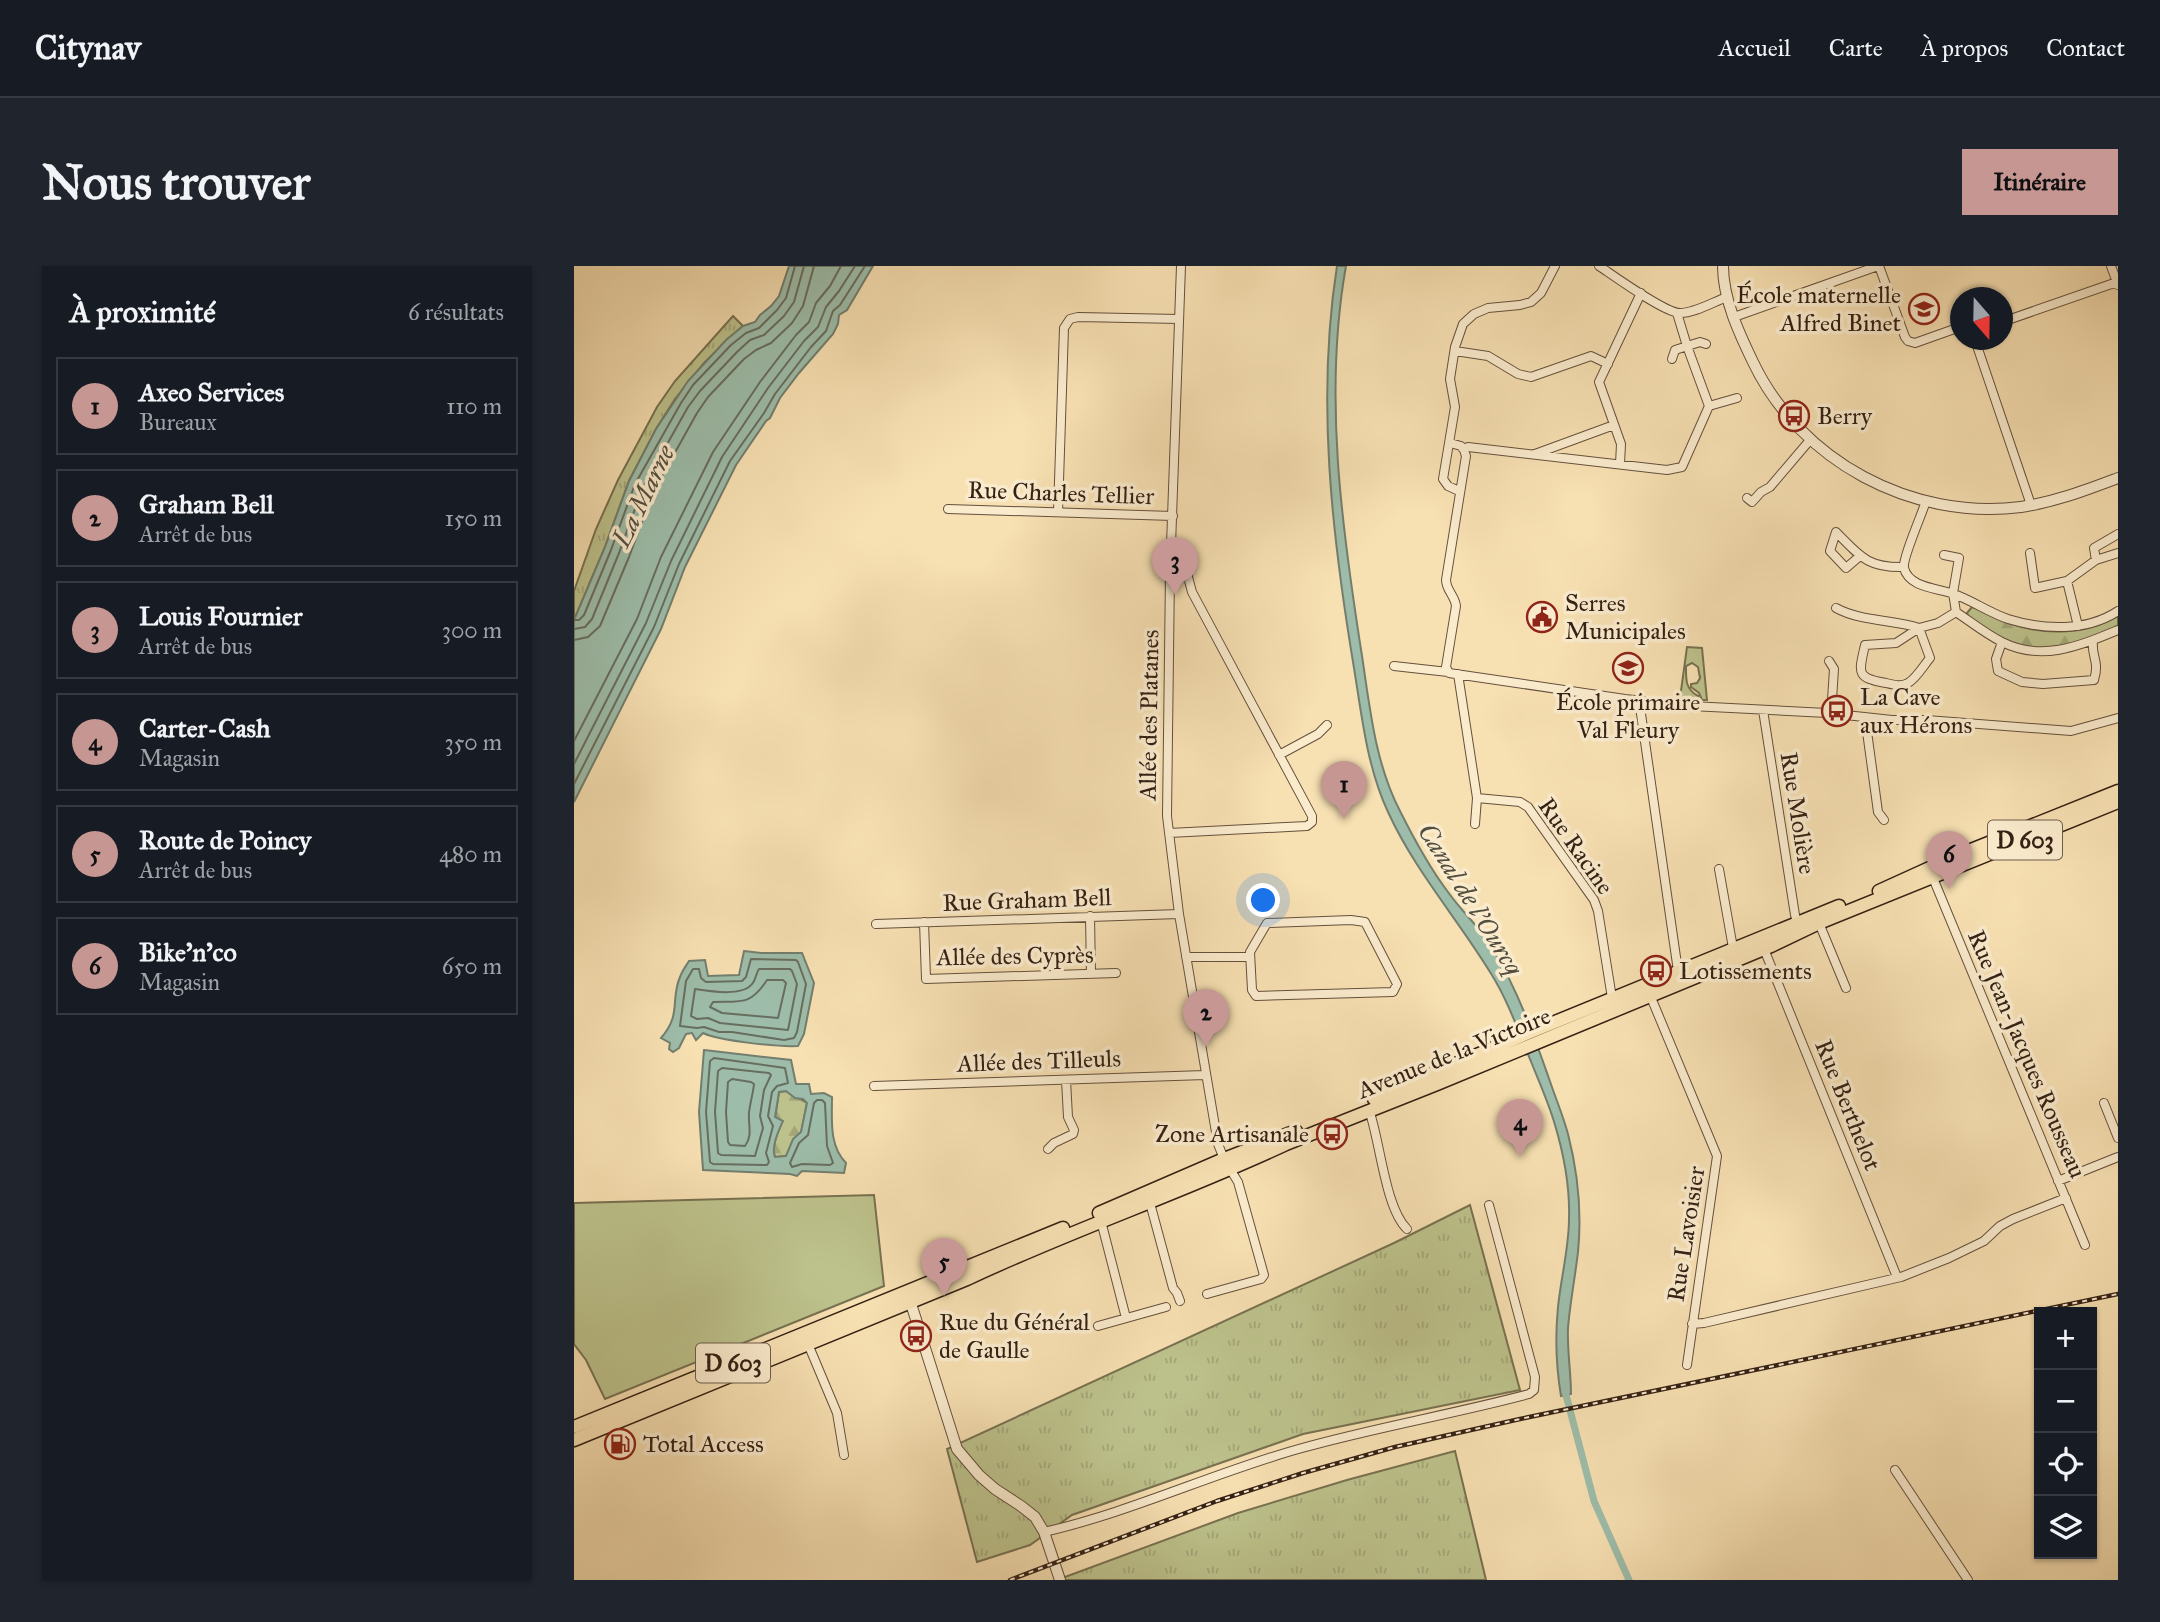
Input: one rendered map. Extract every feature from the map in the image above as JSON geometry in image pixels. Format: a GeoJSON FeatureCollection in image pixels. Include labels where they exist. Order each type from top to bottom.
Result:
{"type":"FeatureCollection","features":[{"type":"Feature","properties":{"kind":"main road","name":"Avenue de la Victoire"},"geometry":{"type":"LineString","coordinates":[[574,1427],[1094,1215],[1286,1144],[1447,1080],[1612,998],[2118,791]]}},
{"type":"Feature","properties":{"kind":"main road","name":"Avenue de la Victoire"},"geometry":{"type":"LineString","coordinates":[[1538,1033],[1650,995],[1819,923],[2118,802]]}},
{"type":"Feature","properties":{"kind":"main road","name":"Avenue de la Victoire"},"geometry":{"type":"LineString","coordinates":[[574,1440],[1150,1203],[1227,1164],[1382,1096],[1516,1044]]}},
{"type":"Feature","properties":{"kind":"street","name":"Allée des Platanes"},"geometry":{"type":"LineString","coordinates":[[1181,266],[1170,573],[1167,813],[1179,914],[1218,1144],[1238,1182],[1264,1275],[1261,1279],[1207,1294]]}},
{"type":"Feature","properties":{"kind":"street"},"geometry":{"type":"LineString","coordinates":[[1459,491],[1448,486],[1443,478],[1455,407],[1450,379],[1460,331],[1469,318],[1488,308],[1531,302],[1541,293],[1555,266]]}},
{"type":"Feature","properties":{"kind":"street"},"geometry":{"type":"LineString","coordinates":[[1599,266],[1678,313],[1727,297]]}},
{"type":"Feature","properties":{"kind":"street"},"geometry":{"type":"LineString","coordinates":[[1723,266],[1727,297],[1762,380],[1785,413],[1810,440],[1844,466],[1926,502],[1981,508],[2031,505],[2068,496],[2118,478]]}},
{"type":"Feature","properties":{"kind":"street"},"geometry":{"type":"LineString","coordinates":[[1734,317],[1879,266],[1908,341],[1915,343],[1950,331]]}},
{"type":"Feature","properties":{"kind":"street"},"geometry":{"type":"LineString","coordinates":[[2013,319],[2117,283],[2111,266]]}},
{"type":"Feature","properties":{"kind":"street"},"geometry":{"type":"LineString","coordinates":[[1620,464],[1621,444],[1599,382],[1642,293]]}},
{"type":"Feature","properties":{"kind":"street"},"geometry":{"type":"LineString","coordinates":[[1464,450],[1468,447],[1667,470],[1682,467],[1709,406],[1678,313]]}},
{"type":"Feature","properties":{"kind":"street"},"geometry":{"type":"LineString","coordinates":[[1058,512],[1064,328],[1070,320],[1077,317],[1179,319]]}},
{"type":"Feature","properties":{"kind":"street"},"geometry":{"type":"LineString","coordinates":[[1672,359],[1675,350],[1700,342],[1706,344]]}},
{"type":"Feature","properties":{"kind":"street"},"geometry":{"type":"LineString","coordinates":[[1978,350],[2031,505]]}},
{"type":"Feature","properties":{"kind":"street"},"geometry":{"type":"LineString","coordinates":[[1455,351],[1488,356],[1518,374],[1531,377],[1591,356],[1608,364]]}},
{"type":"Feature","properties":{"kind":"street"},"geometry":{"type":"LineString","coordinates":[[1709,406],[1737,398]]}},
{"type":"Feature","properties":{"kind":"street"},"geometry":{"type":"LineString","coordinates":[[1532,455],[1614,425]]}},
{"type":"Feature","properties":{"kind":"street"},"geometry":{"type":"LineString","coordinates":[[1747,498],[1752,502],[1770,487],[1810,440]]}},
{"type":"Feature","properties":{"kind":"street"},"geometry":{"type":"LineString","coordinates":[[1448,672],[1446,667],[1456,606],[1446,580],[1466,456],[1461,446],[1450,443]]}},
{"type":"Feature","properties":{"kind":"street"},"geometry":{"type":"LineString","coordinates":[[1926,502],[1905,555],[1903,567],[1915,582],[1953,593],[2006,618],[2024,623],[2063,628],[2099,622],[2118,611]]}},
{"type":"Feature","properties":{"kind":"street","name":"Rue Charles Tellier"},"geometry":{"type":"LineString","coordinates":[[948,509],[1173,516]]}},
{"type":"Feature","properties":{"kind":"street"},"geometry":{"type":"LineString","coordinates":[[2096,560],[2094,548],[2118,534]]}},
{"type":"Feature","properties":{"kind":"street"},"geometry":{"type":"LineString","coordinates":[[2030,553],[2035,588],[2067,581],[2096,560],[2118,553]]}},
{"type":"Feature","properties":{"kind":"street"},"geometry":{"type":"LineString","coordinates":[[1944,555],[1959,558],[1953,593],[1956,612],[2002,642],[2028,652],[2044,653],[2061,651],[2118,630]]}},
{"type":"Feature","properties":{"kind":"street"},"geometry":{"type":"LineString","coordinates":[[1860,556],[1883,568],[1903,567]]}},
{"type":"Feature","properties":{"kind":"street"},"geometry":{"type":"LineString","coordinates":[[1169,833],[1307,826],[1312,822],[1312,816],[1197,601],[1188,577],[1170,573]]}},
{"type":"Feature","properties":{"kind":"street"},"geometry":{"type":"LineString","coordinates":[[2067,581],[2078,626]]}},
{"type":"Feature","properties":{"kind":"street"},"geometry":{"type":"LineString","coordinates":[[1836,608],[1854,616],[1919,628]]}},
{"type":"Feature","properties":{"kind":"street"},"geometry":{"type":"LineString","coordinates":[[1919,628],[1930,658],[1911,682],[1900,686],[1869,680],[1862,674],[1862,642],[1896,643],[1919,628],[1938,623],[1956,612]]}},
{"type":"Feature","properties":{"kind":"street"},"geometry":{"type":"LineString","coordinates":[[2002,642],[1996,659],[1998,671],[2022,682],[2059,684],[2094,680],[2098,667],[2092,649],[2093,640]]}},
{"type":"Feature","properties":{"kind":"street"},"geometry":{"type":"LineString","coordinates":[[1829,661],[1833,668],[1831,715]]}},
{"type":"Feature","properties":{"kind":"street"},"geometry":{"type":"LineString","coordinates":[[1394,666],[1691,706],[2071,731],[2118,718]]}},
{"type":"Feature","properties":{"kind":"street"},"geometry":{"type":"LineString","coordinates":[[1458,674],[1477,798],[1475,824]]}},
{"type":"Feature","properties":{"kind":"street"},"geometry":{"type":"LineString","coordinates":[[1639,700],[1675,965],[1678,971]]}},
{"type":"Feature","properties":{"kind":"street","name":"Rue Molière"},"geometry":{"type":"LineString","coordinates":[[1763,710],[1797,922]]}},
{"type":"Feature","properties":{"kind":"street"},"geometry":{"type":"LineString","coordinates":[[1865,717],[1878,812],[1884,820]]}},
{"type":"Feature","properties":{"kind":"street"},"geometry":{"type":"LineString","coordinates":[[1279,755],[1318,734],[1327,725]]}},
{"type":"Feature","properties":{"kind":"street","name":"Rue Racine"},"geometry":{"type":"LineString","coordinates":[[1477,798],[1520,802],[1528,807],[1594,900],[1612,998]]}},
{"type":"Feature","properties":{"kind":"street"},"geometry":{"type":"LineString","coordinates":[[1719,869],[1733,948]]}},
{"type":"Feature","properties":{"kind":"street","name":"Rue Jean-Jacques Rousseau"},"geometry":{"type":"LineString","coordinates":[[1933,878],[2085,1245]]}},
{"type":"Feature","properties":{"kind":"street","name":"Rue Graham Bell"},"geometry":{"type":"LineString","coordinates":[[876,924],[1179,914]]}},
{"type":"Feature","properties":{"kind":"street"},"geometry":{"type":"LineString","coordinates":[[1090,916],[1090,974]]}},
{"type":"Feature","properties":{"kind":"street"},"geometry":{"type":"LineString","coordinates":[[1351,920],[1365,922],[1397,984],[1393,992],[1256,996],[1252,990],[1250,957],[1250,952],[1267,923],[1351,920]]}},
{"type":"Feature","properties":{"kind":"street","name":"Allée des Cyprès"},"geometry":{"type":"LineString","coordinates":[[923,922],[926,979],[1116,973]]}},
{"type":"Feature","properties":{"kind":"street"},"geometry":{"type":"LineString","coordinates":[[1819,923],[1846,988]]}},
{"type":"Feature","properties":{"kind":"street","name":"Rue Berthelot"},"geometry":{"type":"LineString","coordinates":[[1763,949],[1897,1276]]}},
{"type":"Feature","properties":{"kind":"street"},"geometry":{"type":"LineString","coordinates":[[1186,957],[1250,957]]}},
{"type":"Feature","properties":{"kind":"street","name":"Rue Lavoisier"},"geometry":{"type":"LineString","coordinates":[[1650,995],[1717,1156],[1687,1366]]}},
{"type":"Feature","properties":{"kind":"street","name":"Allée des Tilleuls"},"geometry":{"type":"LineString","coordinates":[[874,1086],[1205,1075]]}},
{"type":"Feature","properties":{"kind":"street"},"geometry":{"type":"LineString","coordinates":[[1048,1149],[1073,1134],[1068,1117],[1066,1080]]}},
{"type":"Feature","properties":{"kind":"street"},"geometry":{"type":"LineString","coordinates":[[2104,1103],[2118,1138]]}},
{"type":"Feature","properties":{"kind":"street"},"geometry":{"type":"LineString","coordinates":[[1369,1110],[1384,1176],[1401,1223],[1407,1229]]}},
{"type":"Feature","properties":{"kind":"street"},"geometry":{"type":"LineString","coordinates":[[2058,1181],[2118,1157]]}},
{"type":"Feature","properties":{"kind":"street"},"geometry":{"type":"LineString","coordinates":[[1692,1324],[1897,1276],[1949,1258],[1984,1241],[2000,1226],[2013,1219],[2066,1198]]}},
{"type":"Feature","properties":{"kind":"street"},"geometry":{"type":"LineString","coordinates":[[1150,1203],[1173,1288],[1180,1301]]}},
{"type":"Feature","properties":{"kind":"street"},"geometry":{"type":"LineString","coordinates":[[1044,1532],[1084,1523],[1301,1448],[1529,1394],[1534,1390],[1535,1377],[1489,1205]]}},
{"type":"Feature","properties":{"kind":"street"},"geometry":{"type":"LineString","coordinates":[[1101,1221],[1126,1318]]}},
{"type":"Feature","properties":{"kind":"street"},"geometry":{"type":"LineString","coordinates":[[962,1268],[953,1276],[913,1292],[910,1302],[957,1449],[995,1489],[1035,1517],[1044,1532],[1060,1580]]}},
{"type":"Feature","properties":{"kind":"street"},"geometry":{"type":"LineString","coordinates":[[890,1297],[910,1302]]}},
{"type":"Feature","properties":{"kind":"street"},"geometry":{"type":"LineString","coordinates":[[1098,1326],[1166,1307]]}},
{"type":"Feature","properties":{"kind":"street"},"geometry":{"type":"LineString","coordinates":[[1694,1310],[1704,1323]]}},
{"type":"Feature","properties":{"kind":"street"},"geometry":{"type":"LineString","coordinates":[[808,1344],[837,1413],[845,1455]]}},
{"type":"Feature","properties":{"kind":"street"},"geometry":{"type":"LineString","coordinates":[[1895,1470],[1968,1580]]}},
{"type":"Feature","properties":{"kind":"green space"},"geometry":{"type":"Polygon","coordinates":[[[733,316],[743,326],[704,363],[675,399],[656,429],[629,481],[574,620],[574,591],[596,529],[618,480],[657,407],[675,381],[733,316]]]}},
{"type":"Feature","properties":{"kind":"green space"},"geometry":{"type":"Polygon","coordinates":[[[1972,607],[2025,628],[2080,630],[2118,616],[2118,629],[2092,640],[2038,651],[2010,643],[1969,618],[1967,613],[1972,607]]]}},
{"type":"Feature","properties":{"kind":"green space"},"geometry":{"type":"Polygon","coordinates":[[[1687,647],[1702,648],[1707,700],[1702,700],[1699,693],[1691,687],[1691,684],[1697,683],[1700,678],[1698,667],[1692,663],[1686,666],[1687,683],[1699,699],[1680,698],[1687,647]]]}},
{"type":"Feature","properties":{"kind":"green space"},"geometry":{"type":"Polygon","coordinates":[[[786,1091],[807,1103],[801,1133],[786,1156],[775,1157],[774,1144],[782,1121],[775,1118],[779,1092],[786,1091]]]}},
{"type":"Feature","properties":{"kind":"green space"},"geometry":{"type":"Polygon","coordinates":[[[874,1195],[884,1286],[605,1399],[586,1360],[574,1344],[574,1203],[874,1195]]]}},
{"type":"Feature","properties":{"kind":"green space"},"geometry":{"type":"Polygon","coordinates":[[[1470,1205],[1520,1390],[1303,1434],[1072,1515],[1030,1545],[977,1562],[947,1449],[1394,1243],[1470,1205]]]}},
{"type":"Feature","properties":{"kind":"green space"},"geometry":{"type":"Polygon","coordinates":[[[1455,1451],[1486,1580],[1057,1580],[1238,1513],[1455,1451]]]}},
{"type":"Feature","properties":{"kind":"water","name":"La Marne"},"geometry":{"type":"Polygon","coordinates":[[[789,266],[873,266],[847,310],[839,315],[833,334],[780,398],[770,418],[736,465],[685,567],[661,629],[574,802],[574,620],[629,481],[656,429],[688,381],[726,340],[743,326],[755,322],[771,306],[779,296],[789,266]]]}},
{"type":"Feature","properties":{"kind":"water"},"geometry":{"type":"Polygon","coordinates":[[[1337,266],[1346,266],[1336,363],[1342,511],[1379,755],[1400,811],[1428,863],[1487,940],[1510,981],[1534,1036],[1566,1128],[1577,1178],[1580,1222],[1568,1328],[1571,1394],[1561,1396],[1557,1363],[1557,1318],[1568,1241],[1569,1207],[1564,1159],[1553,1117],[1513,1017],[1496,983],[1411,854],[1388,812],[1366,742],[1339,568],[1329,467],[1328,366],[1337,266]]]}},
{"type":"Feature","properties":{"kind":"water"},"geometry":{"type":"Polygon","coordinates":[[[744,951],[802,953],[814,983],[804,1034],[798,1046],[749,1043],[703,1033],[696,1040],[692,1033],[686,1034],[679,1048],[673,1052],[669,1049],[670,1043],[661,1038],[674,1014],[677,985],[689,961],[705,960],[708,976],[739,975],[744,951]]]}},
{"type":"Feature","properties":{"kind":"water"},"geometry":{"type":"Polygon","coordinates":[[[704,1050],[791,1060],[796,1084],[809,1084],[811,1094],[824,1093],[832,1097],[834,1141],[846,1163],[844,1173],[802,1171],[797,1176],[703,1170],[699,1112],[704,1050]],[[786,1091],[779,1092],[775,1117],[783,1121],[774,1144],[775,1157],[786,1156],[793,1139],[801,1132],[807,1103],[803,1099],[795,1098],[786,1091]]]}},
{"type":"Feature","properties":{"kind":"waterway","name":"Canal de l'Ourcq"},"geometry":{"type":"LineString","coordinates":[[1565,1385],[1594,1501],[1629,1580]]}},
{"type":"Feature","properties":{"kind":"railway"},"geometry":{"type":"LineString","coordinates":[[1010,1580],[1217,1501],[1395,1447],[2118,1294]]}},
{"type":"Feature","properties":{"kind":"place","name":"École maternelle Alfred Binet"},"geometry":{"type":"Point","coordinates":[1924,309]}},
{"type":"Feature","properties":{"kind":"place","name":"Berry"},"geometry":{"type":"Point","coordinates":[1794,416]}},
{"type":"Feature","properties":{"kind":"place","name":"Louis Fournier"},"geometry":{"type":"Point","coordinates":[1175,595]}},
{"type":"Feature","properties":{"kind":"place","name":"Serres Municipales"},"geometry":{"type":"Point","coordinates":[1542,617]}},
{"type":"Feature","properties":{"kind":"place","name":"École primaire Val Fleury"},"geometry":{"type":"Point","coordinates":[1628,668]}},
{"type":"Feature","properties":{"kind":"place","name":"La Cave aux Hérons"},"geometry":{"type":"Point","coordinates":[1837,711]}},
{"type":"Feature","properties":{"kind":"place","name":"Axeo Services"},"geometry":{"type":"Point","coordinates":[1344,819]}},
{"type":"Feature","properties":{"kind":"place","name":"Bike'n'co"},"geometry":{"type":"Point","coordinates":[1949,889]}},
{"type":"Feature","properties":{"kind":"place","name":"Lotissements"},"geometry":{"type":"Point","coordinates":[1656,971]}},
{"type":"Feature","properties":{"kind":"place","name":"Graham Bell"},"geometry":{"type":"Point","coordinates":[1206,1047]}},
{"type":"Feature","properties":{"kind":"place","name":"Zone Artisanale"},"geometry":{"type":"Point","coordinates":[1332,1134]}},
{"type":"Feature","properties":{"kind":"place","name":"Carter-Cash"},"geometry":{"type":"Point","coordinates":[1520,1157]}},
{"type":"Feature","properties":{"kind":"place","name":"Route de Poincy"},"geometry":{"type":"Point","coordinates":[944,1296]}},
{"type":"Feature","properties":{"kind":"place","name":"Rue du Général de Gaulle"},"geometry":{"type":"Point","coordinates":[916,1336]}},
{"type":"Feature","properties":{"kind":"place","name":"Total Access"},"geometry":{"type":"Point","coordinates":[620,1444]}}]}
